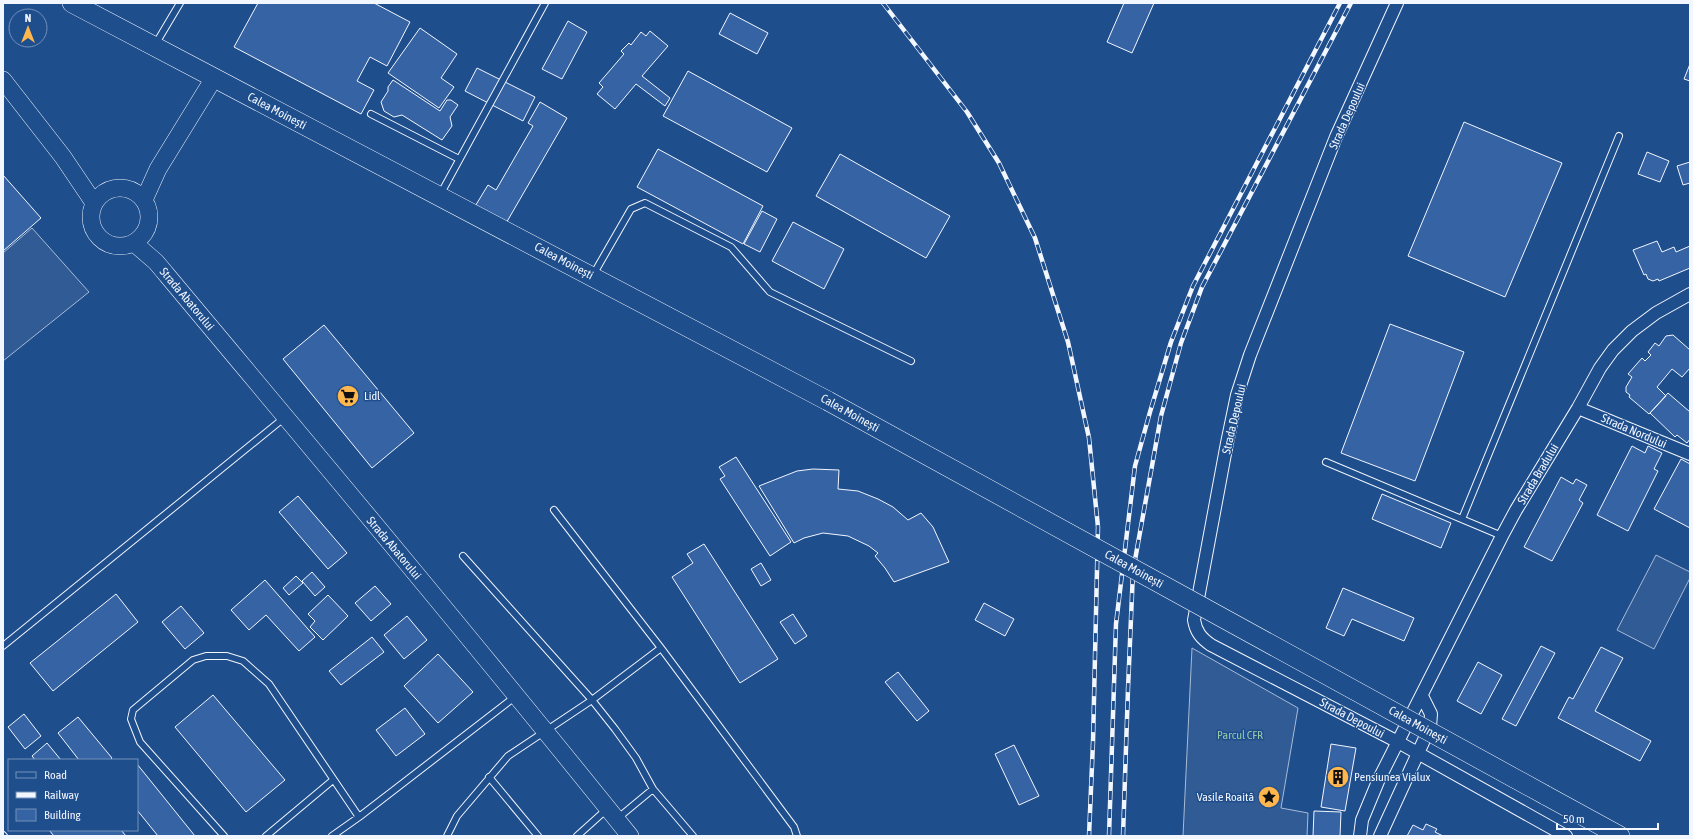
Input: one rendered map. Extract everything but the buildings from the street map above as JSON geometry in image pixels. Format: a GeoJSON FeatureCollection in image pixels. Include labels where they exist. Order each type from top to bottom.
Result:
{"type":"FeatureCollection","features":[{"type":"Feature","properties":{"kind":"main road","name":"Calea Moinești"},"geometry":{"type":"LineString","coordinates":[[72,3],[828,401],[1620,836]]}},
{"type":"Feature","properties":{"kind":"street","name":"Strada Depoului"},"geometry":{"type":"LineString","coordinates":[[1397,3],[1336,137],[1250,355],[1237,395],[1194,620],[1201,638],[1211,645],[1398,742],[1566,836]]}},
{"type":"Feature","properties":{"kind":"street"},"geometry":{"type":"LineString","coordinates":[[138,196],[158,169],[214,78]]}},
{"type":"Feature","properties":{"kind":"street"},"geometry":{"type":"LineString","coordinates":[[3,80],[63,157],[99,198]]}},
{"type":"Feature","properties":{"kind":"street"},"geometry":{"type":"LineString","coordinates":[[114,188],[124,188],[138,196],[147,207],[149,221],[139,238],[126,246],[116,246],[103,241],[97,236],[90,216],[99,198],[114,188]]}},
{"type":"Feature","properties":{"kind":"street","name":"Strada Abatorului"},"geometry":{"type":"LineString","coordinates":[[139,238],[156,262],[517,695],[630,836]]}},
{"type":"Feature","properties":{"kind":"street","name":"Strada Bradului"},"geometry":{"type":"LineString","coordinates":[[1360,836],[1362,820],[1379,779],[1502,536],[1600,368],[1627,336],[1656,313],[1690,294]]}},
{"type":"Feature","properties":{"kind":"street","name":"Strada Nordului"},"geometry":{"type":"LineString","coordinates":[[1578,408],[1690,454]]}},
{"type":"Feature","properties":{"kind":"street"},"geometry":{"type":"LineString","coordinates":[[1380,836],[1430,727],[1431,714],[1424,692]]}},
{"type":"Feature","properties":{"kind":"lane"},"geometry":{"type":"LineString","coordinates":[[154,46],[180,3]]}},
{"type":"Feature","properties":{"kind":"lane"},"geometry":{"type":"LineString","coordinates":[[439,196],[545,3]]}},
{"type":"Feature","properties":{"kind":"lane"},"geometry":{"type":"LineString","coordinates":[[371,114],[459,159]]}},
{"type":"Feature","properties":{"kind":"lane"},"geometry":{"type":"LineString","coordinates":[[1462,519],[1619,136]]}},
{"type":"Feature","properties":{"kind":"lane"},"geometry":{"type":"LineString","coordinates":[[592,276],[631,209],[645,203],[731,247],[770,292],[911,361]]}},
{"type":"Feature","properties":{"kind":"lane"},"geometry":{"type":"LineString","coordinates":[[3,646],[285,417]]}},
{"type":"Feature","properties":{"kind":"lane"},"geometry":{"type":"LineString","coordinates":[[1326,462],[1502,536]]}},
{"type":"Feature","properties":{"kind":"lane"},"geometry":{"type":"LineString","coordinates":[[554,510],[661,648],[794,827],[797,836]]}},
{"type":"Feature","properties":{"kind":"lane"},"geometry":{"type":"LineString","coordinates":[[463,556],[592,700],[620,734],[636,758],[653,789],[693,836]]}},
{"type":"Feature","properties":{"kind":"lane"},"geometry":{"type":"LineString","coordinates":[[447,836],[457,816],[508,756],[592,700],[661,648]]}},
{"type":"Feature","properties":{"kind":"lane"},"geometry":{"type":"LineString","coordinates":[[224,836],[140,742],[132,719],[133,710],[193,660],[206,656],[227,656],[243,661],[269,684],[359,817]]}},
{"type":"Feature","properties":{"kind":"lane"},"geometry":{"type":"LineString","coordinates":[[332,836],[359,817],[517,695]]}},
{"type":"Feature","properties":{"kind":"lane"},"geometry":{"type":"LineString","coordinates":[[489,777],[538,836]]}},
{"type":"Feature","properties":{"kind":"lane"},"geometry":{"type":"LineString","coordinates":[[266,836],[333,780]]}},
{"type":"Feature","properties":{"kind":"lane"},"geometry":{"type":"LineString","coordinates":[[578,836],[653,789]]}},
{"type":"Feature","properties":{"kind":"shaded area"},"geometry":{"type":"Polygon","coordinates":[[[32,228],[89,292],[3,361],[3,253],[32,228]]]}},
{"type":"Feature","properties":{"kind":"shaded area"},"geometry":{"type":"Polygon","coordinates":[[[1656,555],[1690,572],[1690,578],[1654,649],[1617,630],[1656,555]]]}},
{"type":"Feature","properties":{"kind":"shaded area","name":"Parcul CFR"},"geometry":{"type":"Polygon","coordinates":[[[1192,648],[1298,708],[1281,808],[1308,813],[1307,836],[1183,836],[1192,648]]]}},
{"type":"Feature","properties":{"kind":"railway"},"geometry":{"type":"LineString","coordinates":[[883,3],[967,112],[999,163],[1035,238],[1068,342],[1089,438],[1098,527],[1093,742],[1089,836]]}},
{"type":"Feature","properties":{"kind":"railway"},"geometry":{"type":"LineString","coordinates":[[1109,836],[1116,624],[1135,466],[1171,342],[1193,286],[1340,3]]}},
{"type":"Feature","properties":{"kind":"railway"},"geometry":{"type":"LineString","coordinates":[[1123,836],[1133,571],[1161,416],[1181,343],[1202,287],[1351,3]]}},
{"type":"Feature","properties":{"kind":"place","name":"Lidl"},"geometry":{"type":"Point","coordinates":[348,396]}},
{"type":"Feature","properties":{"kind":"place","name":"Pensiunea Vialux"},"geometry":{"type":"Point","coordinates":[1338,777]}},
{"type":"Feature","properties":{"kind":"place","name":"Vasile Roaită"},"geometry":{"type":"Point","coordinates":[1269,797]}}]}
